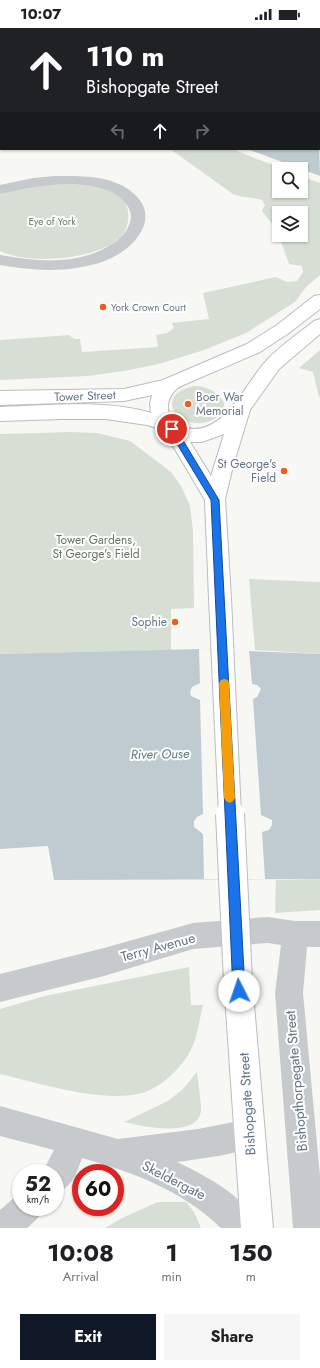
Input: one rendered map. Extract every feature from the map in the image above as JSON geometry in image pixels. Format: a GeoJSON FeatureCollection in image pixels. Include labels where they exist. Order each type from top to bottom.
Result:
{"type":"FeatureCollection","features":[{"type":"Feature","properties":{"kind":"main road","name":"Tower Street"},"geometry":{"type":"LineString","coordinates":[[0,398],[124,395],[170,384],[243,352],[270,338],[301,316],[320,300]]}},
{"type":"Feature","properties":{"kind":"main road"},"geometry":{"type":"LineString","coordinates":[[215,500],[223,466],[242,408],[267,370],[320,326]]}},
{"type":"Feature","properties":{"kind":"main road"},"geometry":{"type":"LineString","coordinates":[[170,384],[159,398],[158,409],[215,500]]}},
{"type":"Feature","properties":{"kind":"main road","name":"Tower Street"},"geometry":{"type":"LineString","coordinates":[[0,414],[104,413],[148,418],[191,436],[211,433],[232,419],[242,408]]}},
{"type":"Feature","properties":{"kind":"main road","name":"Bishopgate Street"},"geometry":{"type":"LineString","coordinates":[[215,500],[238,981],[257,1228]]}},
{"type":"Feature","properties":{"kind":"street"},"geometry":{"type":"LineString","coordinates":[[0,190],[14,185],[32,182],[75,180],[94,181],[126,194],[135,203],[139,214],[137,225],[132,236],[118,249],[104,256],[84,262],[66,264],[0,266]]}},
{"type":"Feature","properties":{"kind":"street"},"geometry":{"type":"LineString","coordinates":[[0,260],[24,265]]}},
{"type":"Feature","properties":{"kind":"street","name":"Terry Avenue"},"geometry":{"type":"LineString","coordinates":[[0,988],[104,962],[193,936],[268,930],[308,934]]}},
{"type":"Feature","properties":{"kind":"street","name":"Bishopthorpegate Street"},"geometry":{"type":"LineString","coordinates":[[308,934],[295,950],[290,968],[289,993],[309,1228]]}},
{"type":"Feature","properties":{"kind":"street","name":"Skeldergate"},"geometry":{"type":"LineString","coordinates":[[0,1121],[119,1153],[195,1188],[210,1197],[235,1218],[244,1228]]}},
{"type":"Feature","properties":{"kind":"street","name":"Skeldergate"},"geometry":{"type":"LineString","coordinates":[[119,1153],[198,1144],[250,1134]]}},
{"type":"Feature","properties":{"kind":"street"},"geometry":{"type":"LineString","coordinates":[[64,1166],[73,1141]]}},
{"type":"Feature","properties":{"kind":"street"},"geometry":{"type":"LineString","coordinates":[[4,1228],[17,1216]]}},
{"type":"Feature","properties":{"kind":"green space"},"geometry":{"type":"Polygon","coordinates":[[[171,150],[235,150],[272,165],[272,198],[308,198],[308,179],[320,183],[320,275],[306,287],[295,302],[246,333],[204,350],[159,364],[87,376],[0,380],[0,340],[69,335],[74,339],[80,339],[82,352],[158,347],[156,335],[167,333],[174,328],[172,323],[209,319],[203,293],[276,277],[287,282],[297,281],[303,272],[302,266],[289,264],[281,242],[308,242],[308,206],[272,206],[272,224],[262,211],[265,205],[262,200],[233,194],[171,150]]]}},
{"type":"Feature","properties":{"kind":"green space","name":"Eye of York"},"geometry":{"type":"Polygon","coordinates":[[[77,182],[95,185],[113,191],[125,202],[128,211],[128,222],[125,231],[119,238],[110,245],[97,251],[84,255],[54,259],[25,258],[0,251],[0,194],[26,186],[77,182]]]}},
{"type":"Feature","properties":{"kind":"green space"},"geometry":{"type":"Polygon","coordinates":[[[320,350],[319,397],[313,372],[299,368],[320,350]]]}},
{"type":"Feature","properties":{"kind":"green space"},"geometry":{"type":"Polygon","coordinates":[[[194,386],[209,389],[220,397],[224,408],[221,414],[214,419],[203,423],[182,419],[176,413],[172,405],[174,398],[180,391],[194,386]]]}},
{"type":"Feature","properties":{"kind":"green space","name":"Tower Gardens, St George's Field"},"geometry":{"type":"Polygon","coordinates":[[[71,432],[97,433],[130,441],[171,472],[181,486],[190,506],[193,531],[194,608],[171,609],[171,650],[0,654],[0,434],[71,432]]]}},
{"type":"Feature","properties":{"kind":"green space"},"geometry":{"type":"Polygon","coordinates":[[[249,579],[320,582],[320,654],[255,650],[249,579]]]}},
{"type":"Feature","properties":{"kind":"green space"},"geometry":{"type":"Polygon","coordinates":[[[320,879],[320,910],[275,913],[276,880],[320,879]]]}},
{"type":"Feature","properties":{"kind":"green space"},"geometry":{"type":"Polygon","coordinates":[[[189,967],[191,1005],[203,1005],[196,1037],[188,1055],[181,1065],[172,1075],[156,1087],[135,1095],[97,1095],[55,1088],[0,1074],[0,1009],[45,996],[189,967]]]}},
{"type":"Feature","properties":{"kind":"green space"},"geometry":{"type":"Polygon","coordinates":[[[197,1072],[201,1110],[198,1119],[191,1125],[180,1128],[155,1128],[124,1122],[168,1101],[183,1089],[197,1072]]]}},
{"type":"Feature","properties":{"kind":"green space"},"geometry":{"type":"Polygon","coordinates":[[[158,1202],[186,1202],[194,1212],[201,1228],[105,1228],[122,1218],[158,1202]]]}},
{"type":"Feature","properties":{"kind":"water"},"geometry":{"type":"Polygon","coordinates":[[[250,150],[319,150],[320,176],[308,172],[308,162],[282,162],[250,150]]]}},
{"type":"Feature","properties":{"kind":"water","name":"River Ouse"},"geometry":{"type":"Polygon","coordinates":[[[199,649],[320,654],[320,879],[54,880],[48,846],[0,849],[0,654],[199,649]]]}},
{"type":"Feature","properties":{"kind":"pier"},"geometry":{"type":"Polygon","coordinates":[[[199,649],[249,650],[252,684],[257,685],[261,689],[257,697],[253,699],[261,815],[272,820],[272,825],[269,830],[262,832],[265,879],[204,879],[203,834],[194,827],[194,821],[197,817],[203,814],[200,700],[191,696],[190,692],[192,687],[200,683],[199,649]]]}},
{"type":"Feature","properties":{"kind":"slow traffic"},"geometry":{"type":"LineString","coordinates":[[224,683],[230,798]]}},
{"type":"Feature","properties":{"kind":"place","name":"York Crown Court"},"geometry":{"type":"Point","coordinates":[103,307]}},
{"type":"Feature","properties":{"kind":"place","name":"Boer War Memorial"},"geometry":{"type":"Point","coordinates":[188,404]}},
{"type":"Feature","properties":{"kind":"place","name":"St George's Field"},"geometry":{"type":"Point","coordinates":[284,471]}},
{"type":"Feature","properties":{"kind":"place","name":"Sophie"},"geometry":{"type":"Point","coordinates":[175,622]}},
{"type":"Feature","properties":{"kind":"route"},"geometry":{"type":"LineString","coordinates":[[172,429],[215,500],[239,991]]}}]}
